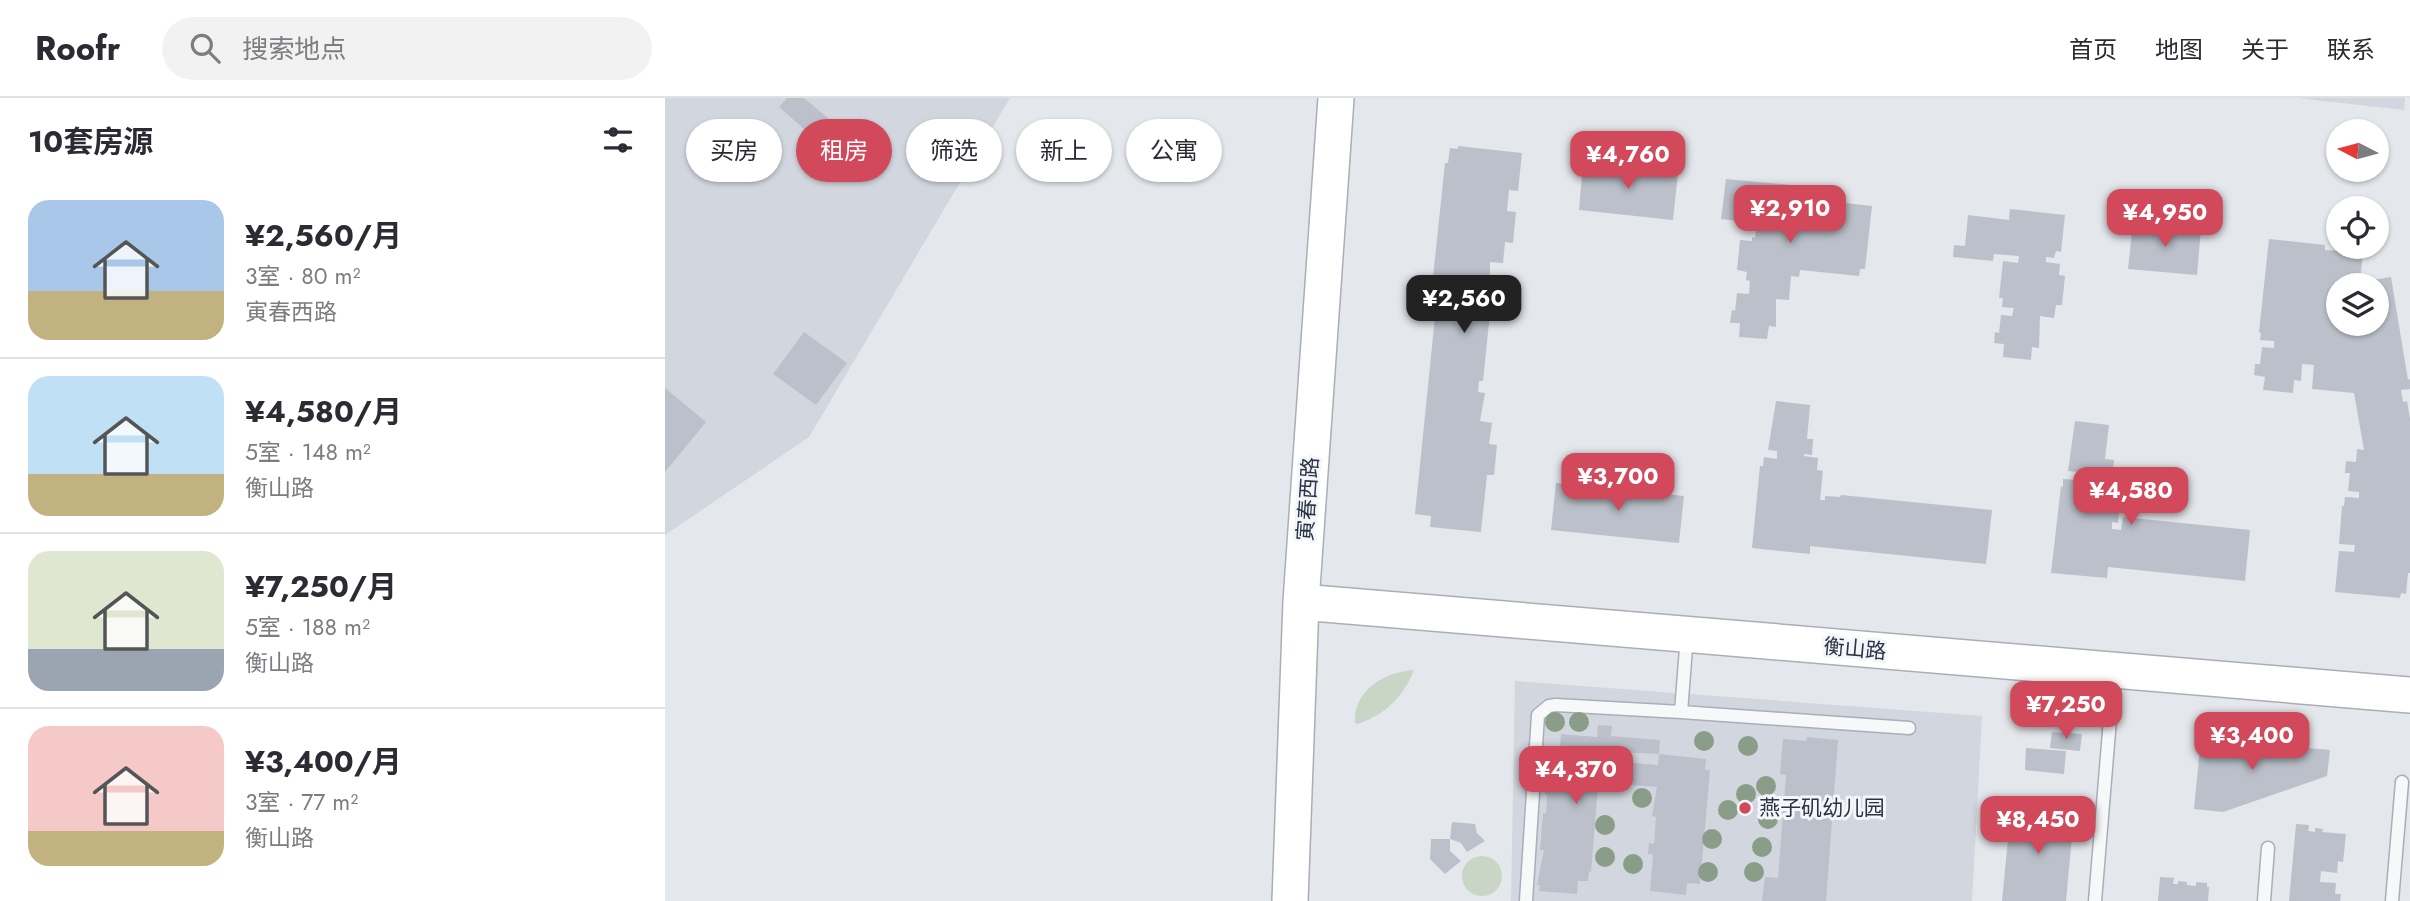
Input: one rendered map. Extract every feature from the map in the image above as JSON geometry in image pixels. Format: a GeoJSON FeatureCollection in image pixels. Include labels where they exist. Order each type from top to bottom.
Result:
{"type":"FeatureCollection","features":[{"type":"Feature","properties":{"kind":"street","name":"寅春西路"},"geometry":{"type":"LineString","coordinates":[[1290,901],[1301,602],[1336,98]]}},
{"type":"Feature","properties":{"kind":"street","name":"衡山路"},"geometry":{"type":"LineString","coordinates":[[1301,602],[2410,695]]}},
{"type":"Feature","properties":{"kind":"lane"},"geometry":{"type":"LineString","coordinates":[[1681,712],[1687,635]]}},
{"type":"Feature","properties":{"kind":"lane"},"geometry":{"type":"LineString","coordinates":[[2095,901],[2114,670]]}},
{"type":"Feature","properties":{"kind":"lane"},"geometry":{"type":"LineString","coordinates":[[1526,901],[1536,722],[1542,710],[1556,705],[1909,728]]}},
{"type":"Feature","properties":{"kind":"lane"},"geometry":{"type":"LineString","coordinates":[[2392,901],[2402,782]]}},
{"type":"Feature","properties":{"kind":"lane"},"geometry":{"type":"LineString","coordinates":[[2264,901],[2268,848]]}},
{"type":"Feature","properties":{"kind":"shaded area"},"geometry":{"type":"Polygon","coordinates":[[[665,98],[1010,98],[998,119],[906,119],[906,182],[960,182],[809,437],[665,535],[665,98]]]}},
{"type":"Feature","properties":{"kind":"shaded area"},"geometry":{"type":"Polygon","coordinates":[[[2297,98],[2405,98],[2404,110],[2297,98]]]}},
{"type":"Feature","properties":{"kind":"shaded area","name":"燕子矶幼儿园"},"geometry":{"type":"Polygon","coordinates":[[[1515,681],[1982,716],[1972,901],[1511,901],[1515,681]]]}},
{"type":"Feature","properties":{"kind":"green space"},"geometry":{"type":"Polygon","coordinates":[[[1414,670],[1405,688],[1385,710],[1368,720],[1355,723],[1359,701],[1365,692],[1392,674],[1414,670]]]}},
{"type":"Feature","properties":{"kind":"green space"},"geometry":{"type":"Polygon","coordinates":[[[1482,856],[1490,857],[1496,862],[1501,868],[1501,884],[1496,890],[1490,895],[1482,896],[1474,895],[1468,890],[1463,884],[1462,876],[1463,868],[1468,862],[1474,857],[1482,856]]]}},
{"type":"Feature","properties":{"kind":"building"},"geometry":{"type":"Polygon","coordinates":[[[787,98],[804,98],[829,119],[796,119],[796,122],[779,107],[787,98]]]}},
{"type":"Feature","properties":{"kind":"building"},"geometry":{"type":"Polygon","coordinates":[[[1458,146],[1522,153],[1518,191],[1509,190],[1507,211],[1516,212],[1513,243],[1505,242],[1503,263],[1490,262],[1490,289],[1482,288],[1480,302],[1491,303],[1483,381],[1479,381],[1478,392],[1485,393],[1480,421],[1492,423],[1489,444],[1497,445],[1494,475],[1487,475],[1481,532],[1430,527],[1431,516],[1415,514],[1437,297],[1431,296],[1445,163],[1448,163],[1450,148],[1458,149],[1458,146]]]}},
{"type":"Feature","properties":{"kind":"building"},"geometry":{"type":"Polygon","coordinates":[[[1583,163],[1678,173],[1673,220],[1579,210],[1583,163]]]}},
{"type":"Feature","properties":{"kind":"building"},"geometry":{"type":"Polygon","coordinates":[[[1726,179],[1801,186],[1800,198],[1872,206],[1865,269],[1860,269],[1859,276],[1800,270],[1799,277],[1791,276],[1789,300],[1776,299],[1776,327],[1769,326],[1767,339],[1739,337],[1740,323],[1730,323],[1732,310],[1735,311],[1737,293],[1749,294],[1750,281],[1746,280],[1747,272],[1737,270],[1740,240],[1752,241],[1752,237],[1755,238],[1757,223],[1721,219],[1726,179]]]}},
{"type":"Feature","properties":{"kind":"building"},"geometry":{"type":"Polygon","coordinates":[[[2010,209],[2065,215],[2061,252],[2056,251],[2054,258],[2046,257],[2046,262],[2060,264],[2059,275],[2065,276],[2062,305],[2056,305],[2054,318],[2040,316],[2039,348],[2032,347],[2031,360],[2003,357],[2004,344],[1994,343],[1995,332],[1999,333],[2001,315],[2012,316],[2014,308],[2002,307],[2003,298],[1999,298],[2003,261],[2018,263],[2019,256],[1994,254],[1993,261],[1953,257],[1954,245],[1965,246],[1968,215],[2009,220],[2010,209]]]}},
{"type":"Feature","properties":{"kind":"building"},"geometry":{"type":"Polygon","coordinates":[[[2133,223],[2201,229],[2197,275],[2128,269],[2133,223]]]}},
{"type":"Feature","properties":{"kind":"building"},"geometry":{"type":"Polygon","coordinates":[[[2269,239],[2325,245],[2326,259],[2362,259],[2361,273],[2326,273],[2326,336],[2389,336],[2391,277],[2408,380],[2410,379],[2410,389],[2401,390],[2403,402],[2407,401],[2410,419],[2410,573],[2406,594],[2401,593],[2400,598],[2335,592],[2339,551],[2354,552],[2355,545],[2339,544],[2345,497],[2359,498],[2359,492],[2348,491],[2350,473],[2345,473],[2346,461],[2356,462],[2357,449],[2364,450],[2354,393],[2312,389],[2314,365],[2302,364],[2301,381],[2294,380],[2293,393],[2263,390],[2265,377],[2254,375],[2255,364],[2260,364],[2262,347],[2274,348],[2274,341],[2260,340],[2269,239]]]}},
{"type":"Feature","properties":{"kind":"building"},"geometry":{"type":"Polygon","coordinates":[[[804,332],[847,363],[816,405],[773,374],[804,332]]]}},
{"type":"Feature","properties":{"kind":"building"},"geometry":{"type":"Polygon","coordinates":[[[665,388],[706,422],[665,472],[665,388]]]}},
{"type":"Feature","properties":{"kind":"building"},"geometry":{"type":"Polygon","coordinates":[[[1776,401],[1810,405],[1807,439],[1813,439],[1812,455],[1804,456],[1818,458],[1817,470],[1823,471],[1820,500],[1825,500],[1825,496],[1841,495],[1992,510],[1986,564],[1810,546],[1810,554],[1752,548],[1760,466],[1763,466],[1764,457],[1777,459],[1777,451],[1768,450],[1776,401]]]}},
{"type":"Feature","properties":{"kind":"building"},"geometry":{"type":"Polygon","coordinates":[[[2075,421],[2109,425],[2105,459],[2114,460],[2112,476],[2104,475],[2103,478],[2117,479],[2116,493],[2121,493],[2118,523],[2112,522],[2112,529],[2121,530],[2123,517],[2250,530],[2245,581],[2108,567],[2107,578],[2051,573],[2061,486],[2063,487],[2063,479],[2077,480],[2078,472],[2068,471],[2075,421]]]}},
{"type":"Feature","properties":{"kind":"building"},"geometry":{"type":"Polygon","coordinates":[[[1556,483],[1684,496],[1679,543],[1551,530],[1556,483]]]}},
{"type":"Feature","properties":{"kind":"building"},"geometry":{"type":"Polygon","coordinates":[[[1598,725],[1612,726],[1611,736],[1660,740],[1659,754],[1597,751],[1596,761],[1600,761],[1588,881],[1578,881],[1577,894],[1539,891],[1540,885],[1537,885],[1544,850],[1540,850],[1543,813],[1546,813],[1549,747],[1560,748],[1561,734],[1597,737],[1598,725]]]}},
{"type":"Feature","properties":{"kind":"building"},"geometry":{"type":"Polygon","coordinates":[[[2052,732],[2082,734],[2080,751],[2050,748],[2052,732]]]}},
{"type":"Feature","properties":{"kind":"building"},"geometry":{"type":"Polygon","coordinates":[[[1807,737],[1838,740],[1826,901],[1762,901],[1765,877],[1778,878],[1786,775],[1780,774],[1783,739],[1806,741],[1807,737]]]}},
{"type":"Feature","properties":{"kind":"building"},"geometry":{"type":"Polygon","coordinates":[[[2201,738],[2330,750],[2327,776],[2223,812],[2194,809],[2201,738]]]}},
{"type":"Feature","properties":{"kind":"building"},"geometry":{"type":"Polygon","coordinates":[[[2026,748],[2066,751],[2064,774],[2025,770],[2026,748]]]}},
{"type":"Feature","properties":{"kind":"building"},"geometry":{"type":"Polygon","coordinates":[[[1659,754],[1706,759],[1705,770],[1710,770],[1700,884],[1687,883],[1686,895],[1650,891],[1653,855],[1648,854],[1649,843],[1654,844],[1656,817],[1652,816],[1657,787],[1607,783],[1608,761],[1658,765],[1659,754]]]}},
{"type":"Feature","properties":{"kind":"building"},"geometry":{"type":"Polygon","coordinates":[[[2011,808],[2074,814],[2066,901],[2002,901],[2011,808]]]}},
{"type":"Feature","properties":{"kind":"building"},"geometry":{"type":"Polygon","coordinates":[[[1452,822],[1475,824],[1477,833],[1485,841],[1467,852],[1461,843],[1450,839],[1452,822]]]}},
{"type":"Feature","properties":{"kind":"building"},"geometry":{"type":"Polygon","coordinates":[[[2296,824],[2309,825],[2308,831],[2315,832],[2315,828],[2323,829],[2322,832],[2346,834],[2343,862],[2338,861],[2337,873],[2321,871],[2320,882],[2336,883],[2335,894],[2341,894],[2340,901],[2289,901],[2296,824]]]}},
{"type":"Feature","properties":{"kind":"building"},"geometry":{"type":"Polygon","coordinates":[[[1431,839],[1450,839],[1450,851],[1461,861],[1445,874],[1430,859],[1431,839]]]}},
{"type":"Feature","properties":{"kind":"building"},"geometry":{"type":"Polygon","coordinates":[[[2160,877],[2174,878],[2173,884],[2178,884],[2178,881],[2196,886],[2196,882],[2207,883],[2208,901],[2158,901],[2160,877]]]}},
{"type":"Feature","properties":{"kind":"place","name":"燕子矶幼儿园"},"geometry":{"type":"Point","coordinates":[1745,808]}}]}
